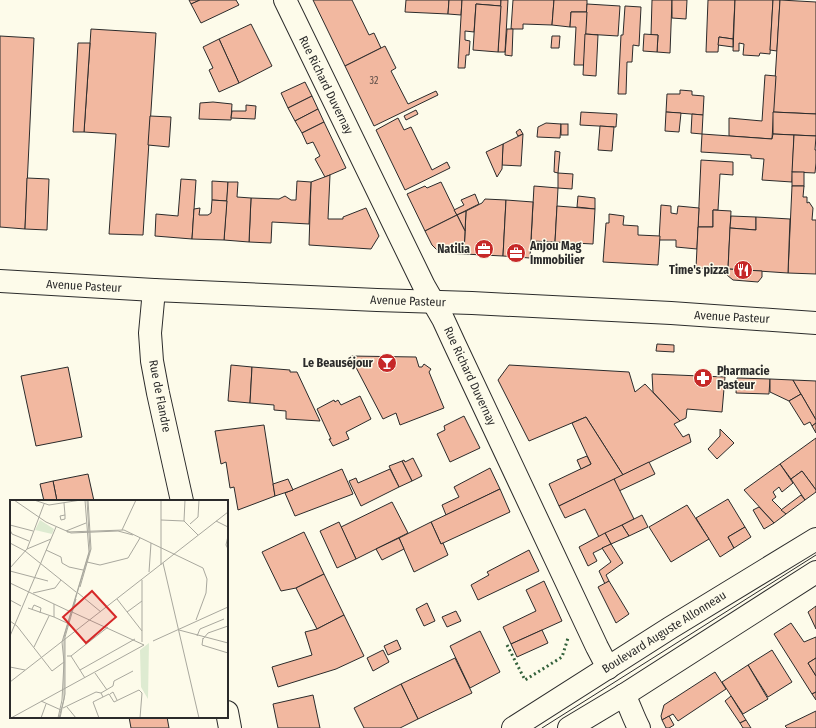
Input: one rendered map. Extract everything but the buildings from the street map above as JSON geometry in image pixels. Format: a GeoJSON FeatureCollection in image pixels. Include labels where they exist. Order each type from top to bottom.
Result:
{"type":"FeatureCollection","features":[{"type":"Feature","properties":{"kind":"street","name":"Rue Richard Duvernay"},"geometry":{"type":"LineString","coordinates":[[285,0],[424,286],[455,345],[608,668]]}},
{"type":"Feature","properties":{"kind":"street","name":"Avenue Pasteur"},"geometry":{"type":"LineString","coordinates":[[0,281],[154,290],[520,305],[816,323]]}},
{"type":"Feature","properties":{"kind":"street","name":"Rue de Flandre"},"geometry":{"type":"LineString","coordinates":[[154,290],[150,333],[152,361],[182,500]]}},
{"type":"Feature","properties":{"kind":"street","name":"Boulevard Auguste Allonneau"},"geometry":{"type":"LineString","coordinates":[[513,728],[670,628],[816,538]]}},
{"type":"Feature","properties":{"kind":"street"},"geometry":{"type":"LineString","coordinates":[[569,728],[624,695],[816,572]]}},
{"type":"Feature","properties":{"kind":"street"},"geometry":{"type":"LineString","coordinates":[[624,695],[630,705],[633,716],[639,728]]}},
{"type":"Feature","properties":{"kind":"street"},"geometry":{"type":"LineString","coordinates":[[228,717],[230,728]]}},
{"type":"Feature","properties":{"kind":"tram line"},"geometry":{"type":"LineString","coordinates":[[542,728],[816,555]]}},
{"type":"Feature","properties":{"kind":"hedge"},"geometry":{"type":"LineString","coordinates":[[507,645],[525,680],[562,657],[568,638]]}},
{"type":"Feature","properties":{"kind":"place","name":"Natilia"},"geometry":{"type":"Point","coordinates":[484,249]}},
{"type":"Feature","properties":{"kind":"place","name":"Anjou Mag Immobilier"},"geometry":{"type":"Point","coordinates":[516,253]}},
{"type":"Feature","properties":{"kind":"place","name":"Time's pizza"},"geometry":{"type":"Point","coordinates":[743,270]}},
{"type":"Feature","properties":{"kind":"place","name":"Le Beauséjour"},"geometry":{"type":"Point","coordinates":[387,363]}},
{"type":"Feature","properties":{"kind":"place","name":"Pharmacie Pasteur"},"geometry":{"type":"Point","coordinates":[703,378]}}]}
